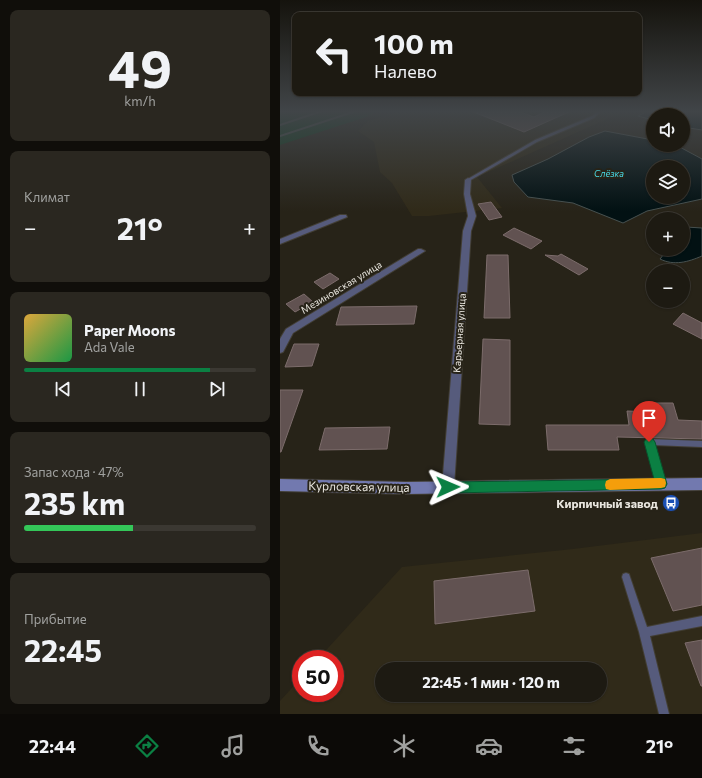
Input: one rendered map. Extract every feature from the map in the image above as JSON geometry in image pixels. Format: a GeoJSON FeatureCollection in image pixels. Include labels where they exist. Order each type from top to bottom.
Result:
{"type":"FeatureCollection","features":[{"type":"Feature","properties":{"kind":"main road","name":"Курловская улица"},"geometry":{"type":"LineString","coordinates":[[280,484],[448,487],[702,484]]}},
{"type":"Feature","properties":{"kind":"street","name":"Карьерная улица"},"geometry":{"type":"LineString","coordinates":[[448,487],[466,231],[472,216],[467,194],[468,180]]}},
{"type":"Feature","properties":{"kind":"street"},"geometry":{"type":"LineString","coordinates":[[280,242],[343,217]]}},
{"type":"Feature","properties":{"kind":"street","name":"Мезиновская улица"},"geometry":{"type":"LineString","coordinates":[[280,349],[289,331],[421,251]]}},
{"type":"Feature","properties":{"kind":"lane"},"geometry":{"type":"LineString","coordinates":[[468,180],[530,144]]}},
{"type":"Feature","properties":{"kind":"lane"},"geometry":{"type":"LineString","coordinates":[[661,484],[649,442],[702,444]]}},
{"type":"Feature","properties":{"kind":"lane"},"geometry":{"type":"LineString","coordinates":[[626,577],[644,632],[664,714]]}},
{"type":"Feature","properties":{"kind":"lane"},"geometry":{"type":"LineString","coordinates":[[644,632],[702,621]]}},
{"type":"Feature","properties":{"kind":"shaded area"},"geometry":{"type":"Polygon","coordinates":[[[374,144],[550,144],[477,177],[502,208],[429,216],[412,216],[392,183],[380,172],[374,144]]]}},
{"type":"Feature","properties":{"kind":"shaded area"},"geometry":{"type":"Polygon","coordinates":[[[702,533],[702,714],[280,714],[280,701],[292,688],[292,702],[344,702],[344,650],[326,650],[402,567],[573,549],[702,533]]]}},
{"type":"Feature","properties":{"kind":"water","name":"Слёзка"},"geometry":{"type":"Polygon","coordinates":[[[575,144],[646,144],[646,152],[689,152],[702,159],[702,199],[690,202],[690,160],[646,160],[646,204],[679,204],[647,211],[623,223],[573,203],[528,197],[514,182],[512,175],[548,159],[575,144]]]}},
{"type":"Feature","properties":{"kind":"water"},"geometry":{"type":"Polygon","coordinates":[[[690,227],[702,228],[702,256],[692,260],[676,263],[660,259],[662,256],[690,256],[690,227]]]}},
{"type":"Feature","properties":{"kind":"building"},"geometry":{"type":"Polygon","coordinates":[[[491,202],[502,217],[489,220],[478,204],[491,202]]]}},
{"type":"Feature","properties":{"kind":"building"},"geometry":{"type":"Polygon","coordinates":[[[514,228],[542,241],[531,249],[503,235],[514,228]]]}},
{"type":"Feature","properties":{"kind":"building"},"geometry":{"type":"Polygon","coordinates":[[[561,254],[588,269],[579,275],[545,255],[558,256],[561,254]]]}},
{"type":"Feature","properties":{"kind":"building"},"geometry":{"type":"Polygon","coordinates":[[[487,255],[508,255],[510,318],[484,318],[487,255]]]}},
{"type":"Feature","properties":{"kind":"building"},"geometry":{"type":"Polygon","coordinates":[[[330,273],[339,279],[323,289],[314,282],[330,273]]]}},
{"type":"Feature","properties":{"kind":"building"},"geometry":{"type":"Polygon","coordinates":[[[304,294],[313,302],[295,312],[286,304],[304,294]]]}},
{"type":"Feature","properties":{"kind":"building"},"geometry":{"type":"Polygon","coordinates":[[[417,306],[414,324],[336,325],[341,307],[417,306]]]}},
{"type":"Feature","properties":{"kind":"building"},"geometry":{"type":"Polygon","coordinates":[[[683,313],[702,323],[702,339],[673,324],[683,313]]]}},
{"type":"Feature","properties":{"kind":"building"},"geometry":{"type":"Polygon","coordinates":[[[483,339],[510,340],[510,425],[479,424],[483,339]]]}},
{"type":"Feature","properties":{"kind":"building"},"geometry":{"type":"Polygon","coordinates":[[[294,344],[319,344],[312,366],[285,367],[294,344]]]}},
{"type":"Feature","properties":{"kind":"building"},"geometry":{"type":"Polygon","coordinates":[[[280,390],[303,390],[281,452],[280,452],[280,390]]]}},
{"type":"Feature","properties":{"kind":"building"},"geometry":{"type":"Polygon","coordinates":[[[653,403],[673,403],[678,420],[702,421],[702,439],[617,437],[619,450],[548,450],[546,425],[629,425],[627,411],[655,412],[653,403]]]}},
{"type":"Feature","properties":{"kind":"building"},"geometry":{"type":"Polygon","coordinates":[[[390,427],[387,449],[319,450],[325,428],[390,427]]]}},
{"type":"Feature","properties":{"kind":"building"},"geometry":{"type":"Polygon","coordinates":[[[702,548],[702,605],[673,611],[651,558],[702,548]]]}},
{"type":"Feature","properties":{"kind":"building"},"geometry":{"type":"Polygon","coordinates":[[[528,570],[535,611],[435,624],[434,581],[528,570]]]}},
{"type":"Feature","properties":{"kind":"building"},"geometry":{"type":"Polygon","coordinates":[[[702,640],[702,686],[701,686],[685,643],[702,640]]]}},
{"type":"Feature","properties":{"kind":"slow traffic"},"geometry":{"type":"LineString","coordinates":[[610,485],[661,483]]}},
{"type":"Feature","properties":{"kind":"place","name":"Кирпичный завод"},"geometry":{"type":"Point","coordinates":[671,503]}},
{"type":"Feature","properties":{"kind":"route"},"geometry":{"type":"LineString","coordinates":[[448,487],[661,484],[649,442]]}}]}
